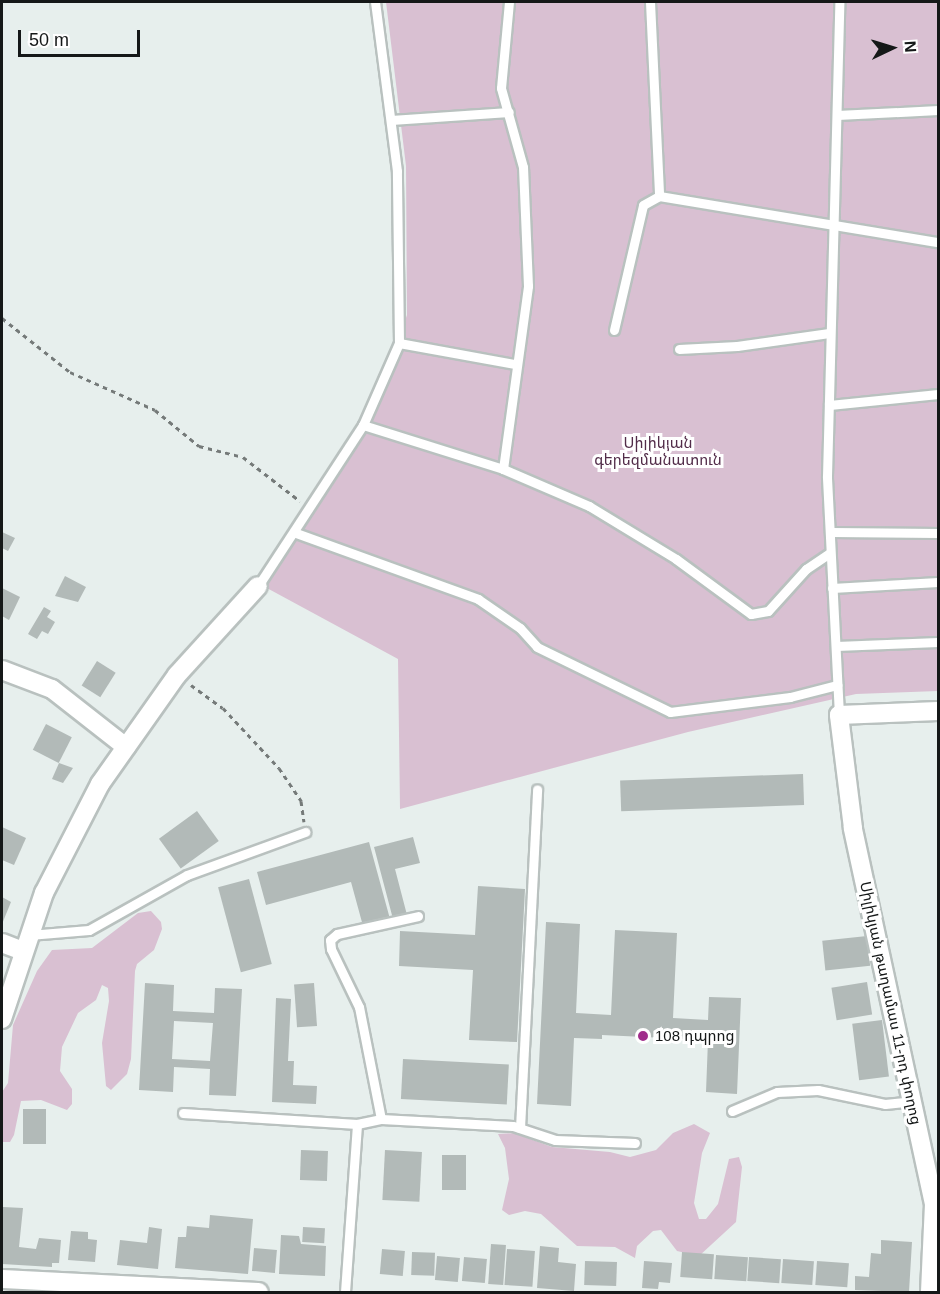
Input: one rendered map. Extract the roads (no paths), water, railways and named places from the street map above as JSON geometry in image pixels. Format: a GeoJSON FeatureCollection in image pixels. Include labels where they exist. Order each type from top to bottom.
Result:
{"type":"FeatureCollection","features":[{"type":"Feature","properties":{"kind":"street"},"geometry":{"type":"LineString","coordinates":[[2,1019],[26,943],[59,863],[100,784],[177,675],[258,586]]}},
{"type":"Feature","properties":{"kind":"street"},"geometry":{"type":"LineString","coordinates":[[2,670],[52,689],[126,747]]}},
{"type":"Feature","properties":{"kind":"street"},"geometry":{"type":"LineString","coordinates":[[838,715],[939,711]]}},
{"type":"Feature","properties":{"kind":"street","name":"Սիլիկյան թաղամաս 11-րդ փողոց"},"geometry":{"type":"LineString","coordinates":[[838,715],[854,828],[934,1203],[930,1293]]}},
{"type":"Feature","properties":{"kind":"street"},"geometry":{"type":"LineString","coordinates":[[2,943],[26,943]]}},
{"type":"Feature","properties":{"kind":"street"},"geometry":{"type":"LineString","coordinates":[[2,1279],[259,1293]]}},
{"type":"Feature","properties":{"kind":"lane"},"geometry":{"type":"LineString","coordinates":[[258,586],[296,533],[363,425],[399,343],[397,171],[375,2]]}},
{"type":"Feature","properties":{"kind":"lane"},"geometry":{"type":"LineString","coordinates":[[503,469],[513,411],[515,364],[528,286],[528,227],[523,167],[501,88],[509,2]]}},
{"type":"Feature","properties":{"kind":"lane"},"geometry":{"type":"LineString","coordinates":[[651,2],[659,196]]}},
{"type":"Feature","properties":{"kind":"lane"},"geometry":{"type":"LineString","coordinates":[[838,715],[830,553],[829,333],[835,224],[839,2]]}},
{"type":"Feature","properties":{"kind":"lane"},"geometry":{"type":"LineString","coordinates":[[837,115],[939,110]]}},
{"type":"Feature","properties":{"kind":"lane"},"geometry":{"type":"LineString","coordinates":[[391,120],[509,112]]}},
{"type":"Feature","properties":{"kind":"lane"},"geometry":{"type":"LineString","coordinates":[[614,330],[643,205],[659,196],[939,243]]}},
{"type":"Feature","properties":{"kind":"lane"},"geometry":{"type":"LineString","coordinates":[[679,349],[737,346],[829,333]]}},
{"type":"Feature","properties":{"kind":"lane"},"geometry":{"type":"LineString","coordinates":[[399,343],[515,364]]}},
{"type":"Feature","properties":{"kind":"lane"},"geometry":{"type":"LineString","coordinates":[[829,405],[939,394]]}},
{"type":"Feature","properties":{"kind":"lane"},"geometry":{"type":"LineString","coordinates":[[363,425],[503,469],[589,506],[676,559],[751,614],[768,611],[806,569],[830,553]]}},
{"type":"Feature","properties":{"kind":"lane"},"geometry":{"type":"LineString","coordinates":[[831,532],[939,533]]}},
{"type":"Feature","properties":{"kind":"lane"},"geometry":{"type":"LineString","coordinates":[[296,533],[478,599],[520,628],[537,647],[670,712],[790,697],[837,685]]}},
{"type":"Feature","properties":{"kind":"lane"},"geometry":{"type":"LineString","coordinates":[[832,588],[939,582]]}},
{"type":"Feature","properties":{"kind":"lane"},"geometry":{"type":"LineString","coordinates":[[836,646],[939,642]]}},
{"type":"Feature","properties":{"kind":"lane"},"geometry":{"type":"LineString","coordinates":[[520,1128],[537,789]]}},
{"type":"Feature","properties":{"kind":"lane"},"geometry":{"type":"LineString","coordinates":[[26,943],[89,930],[187,875],[305,832]]}},
{"type":"Feature","properties":{"kind":"lane"},"geometry":{"type":"LineString","coordinates":[[381,1119],[359,1007],[330,949],[330,940],[337,934],[418,916]]}},
{"type":"Feature","properties":{"kind":"lane"},"geometry":{"type":"LineString","coordinates":[[732,1111],[787,1092],[818,1090],[885,1104],[912,1101]]}},
{"type":"Feature","properties":{"kind":"lane"},"geometry":{"type":"LineString","coordinates":[[183,1113],[357,1124],[381,1119],[520,1128],[555,1140],[635,1143]]}},
{"type":"Feature","properties":{"kind":"lane"},"geometry":{"type":"LineString","coordinates":[[345,1293],[357,1124]]}},
{"type":"Feature","properties":{"kind":"place","name":"108 դպրոց"},"geometry":{"type":"Point","coordinates":[643,1036]}},
{"type":"Feature","properties":{"kind":"park label","name":"Սիլիկյան գերեզմանատուն"},"geometry":{"type":"Point","coordinates":[658,450]}}]}
